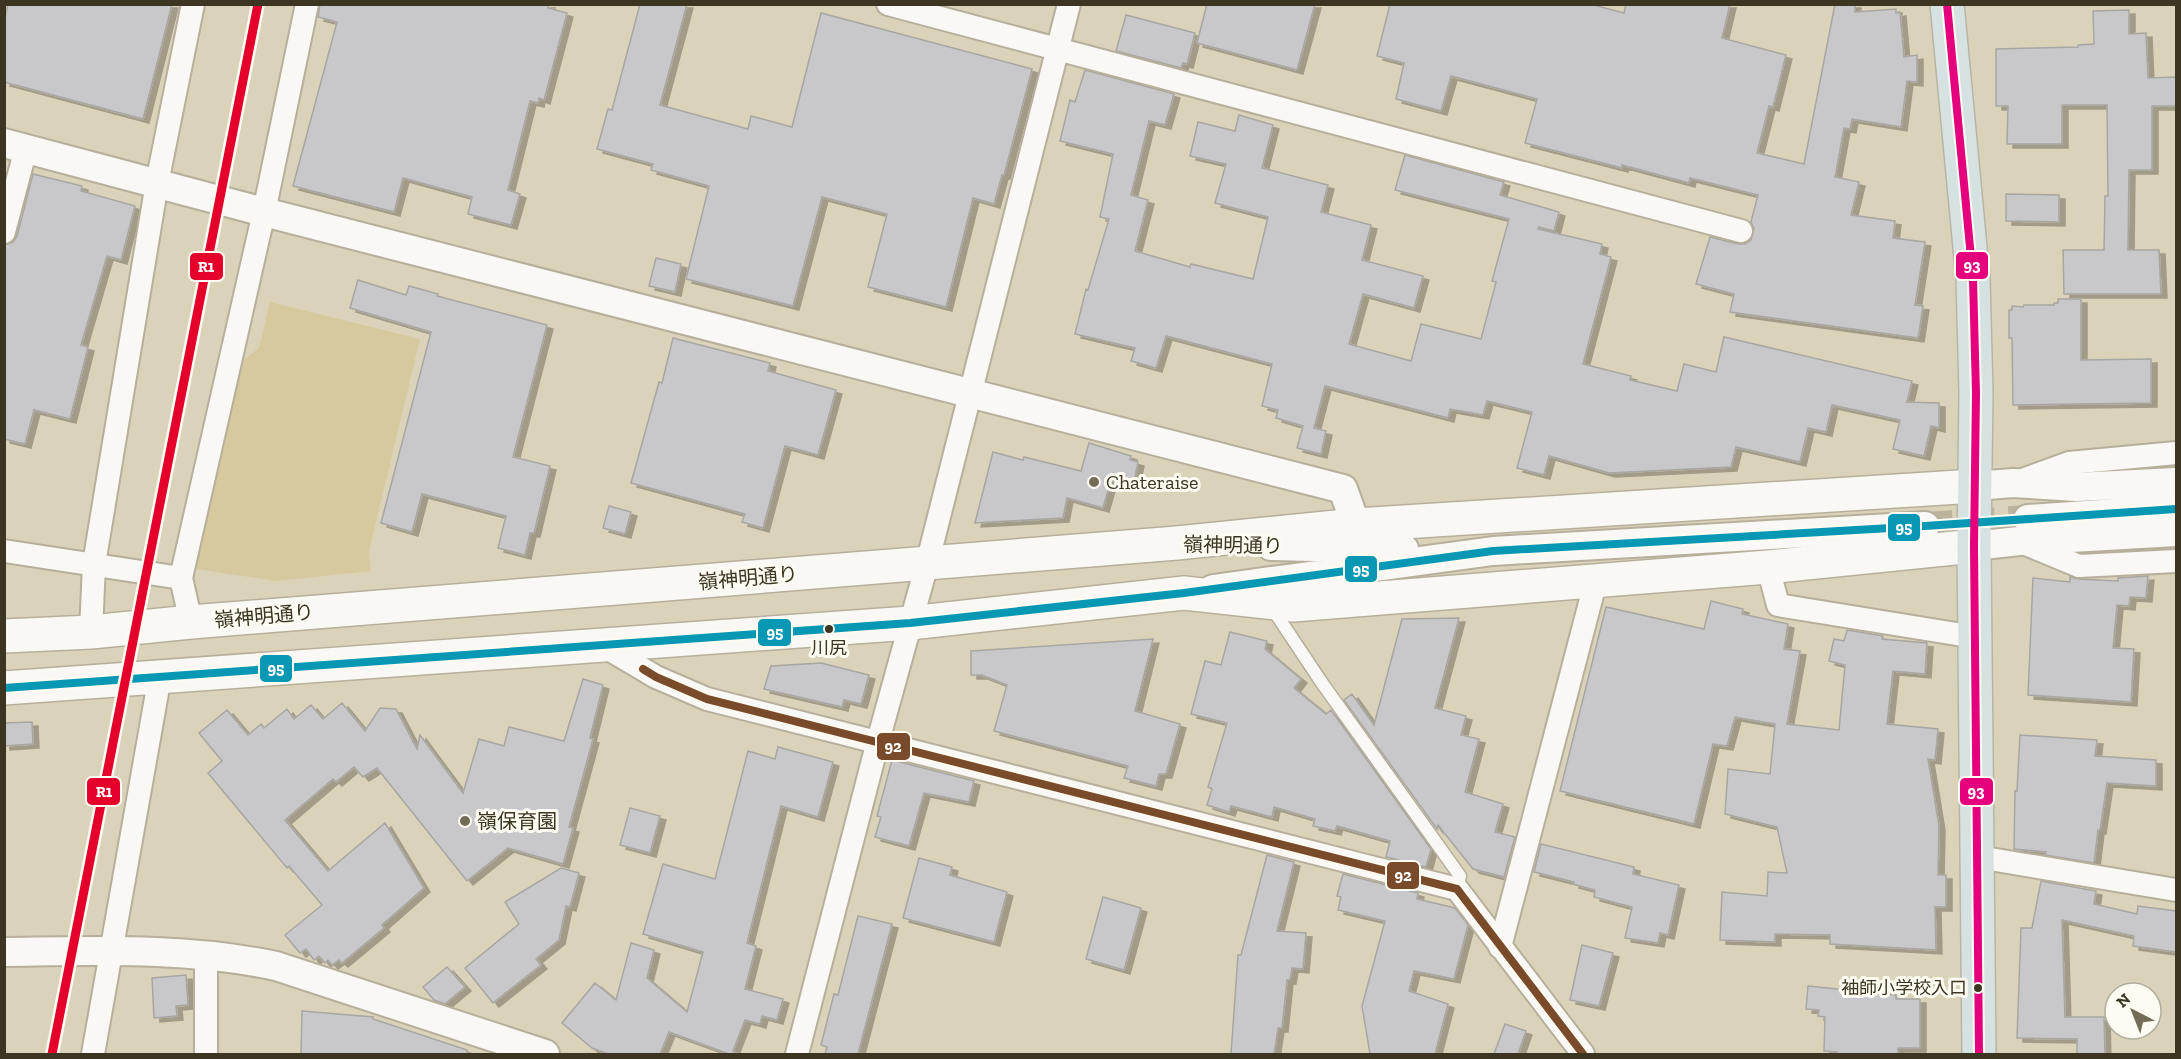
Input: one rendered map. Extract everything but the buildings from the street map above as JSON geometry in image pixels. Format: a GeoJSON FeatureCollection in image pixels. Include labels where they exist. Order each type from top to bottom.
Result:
{"type":"FeatureCollection","features":[{"type":"Feature","properties":{"kind":"highway"},"geometry":{"type":"LineString","coordinates":[[1947,4],[1973,279],[1976,393],[1974,546],[1979,1054]]}},
{"type":"Feature","properties":{"kind":"main road"},"geometry":{"type":"LineString","coordinates":[[1177,543],[1356,525],[1975,486]]}},
{"type":"Feature","properties":{"kind":"main road","name":"嶺神明通り"},"geometry":{"type":"LineString","coordinates":[[4,636],[91,632],[1177,543]]}},
{"type":"Feature","properties":{"kind":"main road"},"geometry":{"type":"LineString","coordinates":[[1184,593],[1293,605],[1768,567],[1974,546]]}},
{"type":"Feature","properties":{"kind":"main road","name":"嶺神明通り"},"geometry":{"type":"LineString","coordinates":[[4,688],[910,623],[1184,593]]}},
{"type":"Feature","properties":{"kind":"street"},"geometry":{"type":"LineString","coordinates":[[91,632],[94,564],[157,183],[193,4]]}},
{"type":"Feature","properties":{"kind":"street"},"geometry":{"type":"LineString","coordinates":[[191,622],[181,578],[264,212],[308,4]]}},
{"type":"Feature","properties":{"kind":"street"},"geometry":{"type":"LineString","coordinates":[[888,4],[1741,231]]}},
{"type":"Feature","properties":{"kind":"street"},"geometry":{"type":"LineString","coordinates":[[796,1054],[927,564],[1069,4]]}},
{"type":"Feature","properties":{"kind":"street"},"geometry":{"type":"LineString","coordinates":[[4,232],[15,146],[1343,489],[1356,525]]}},
{"type":"Feature","properties":{"kind":"street"},"geometry":{"type":"LineString","coordinates":[[2013,483],[2069,463],[2176,453]]}},
{"type":"Feature","properties":{"kind":"street"},"geometry":{"type":"LineString","coordinates":[[1975,486],[2013,483],[2076,487],[2176,482]]}},
{"type":"Feature","properties":{"kind":"street"},"geometry":{"type":"LineString","coordinates":[[1974,546],[2023,530],[2176,508]]}},
{"type":"Feature","properties":{"kind":"street","name":"嶺神明通り"},"geometry":{"type":"LineString","coordinates":[[1184,593],[1493,551],[1924,526]]}},
{"type":"Feature","properties":{"kind":"street"},"geometry":{"type":"LineString","coordinates":[[2023,530],[2176,532]]}},
{"type":"Feature","properties":{"kind":"street"},"geometry":{"type":"LineString","coordinates":[[2023,530],[2079,566],[2176,561]]}},
{"type":"Feature","properties":{"kind":"street","name":"嶺神明通り"},"geometry":{"type":"LineString","coordinates":[[1177,543],[1493,551]]}},
{"type":"Feature","properties":{"kind":"street"},"geometry":{"type":"LineString","coordinates":[[4,551],[181,578]]}},
{"type":"Feature","properties":{"kind":"street"},"geometry":{"type":"LineString","coordinates":[[1768,567],[1778,605],[1975,637]]}},
{"type":"Feature","properties":{"kind":"street"},"geometry":{"type":"LineString","coordinates":[[1500,947],[1596,580]]}},
{"type":"Feature","properties":{"kind":"street"},"geometry":{"type":"LineString","coordinates":[[601,645],[656,677],[707,699],[1457,890],[1583,1054]]}},
{"type":"Feature","properties":{"kind":"street"},"geometry":{"type":"LineString","coordinates":[[93,1054],[160,676]]}},
{"type":"Feature","properties":{"kind":"street"},"geometry":{"type":"LineString","coordinates":[[1978,857],[2176,890]]}},
{"type":"Feature","properties":{"kind":"street"},"geometry":{"type":"LineString","coordinates":[[4,952],[113,950],[241,958],[276,966],[544,1054]]}},
{"type":"Feature","properties":{"kind":"street"},"geometry":{"type":"LineString","coordinates":[[206,955],[206,1054]]}},
{"type":"Feature","properties":{"kind":"lane"},"geometry":{"type":"LineString","coordinates":[[1268,602],[1460,876],[1457,890]]}},
{"type":"Feature","properties":{"kind":"shaded area"},"geometry":{"type":"Polygon","coordinates":[[[270,302],[420,339],[369,551],[371,571],[277,581],[196,569],[237,365],[259,348],[270,302]]]}},
{"type":"Feature","properties":{"kind":"tunnel"},"geometry":{"type":"LineString","coordinates":[[1925,526],[2028,519]]}},
{"type":"Feature","properties":{"kind":"transit line","name":"R1"},"geometry":{"type":"LineString","coordinates":[[52,1054],[258,4]]}},
{"type":"Feature","properties":{"kind":"transit line","name":"93"},"geometry":{"type":"LineString","coordinates":[[1947,4],[1973,279],[1976,393],[1974,546],[1979,1054]]}},
{"type":"Feature","properties":{"kind":"transit line","name":"95"},"geometry":{"type":"LineString","coordinates":[[4,688],[910,623],[1184,593],[1493,551],[2176,509]]}},
{"type":"Feature","properties":{"kind":"transit line","name":"92"},"geometry":{"type":"LineString","coordinates":[[643,669],[707,699],[1457,889],[1583,1054]]}},
{"type":"Feature","properties":{"kind":"place","name":"Chateraise"},"geometry":{"type":"Point","coordinates":[1094,482]}},
{"type":"Feature","properties":{"kind":"place","name":"川尻"},"geometry":{"type":"Point","coordinates":[829,629]}},
{"type":"Feature","properties":{"kind":"place","name":"嶺保育園"},"geometry":{"type":"Point","coordinates":[465,821]}},
{"type":"Feature","properties":{"kind":"place","name":"袖師小学校入口"},"geometry":{"type":"Point","coordinates":[1978,988]}}]}
